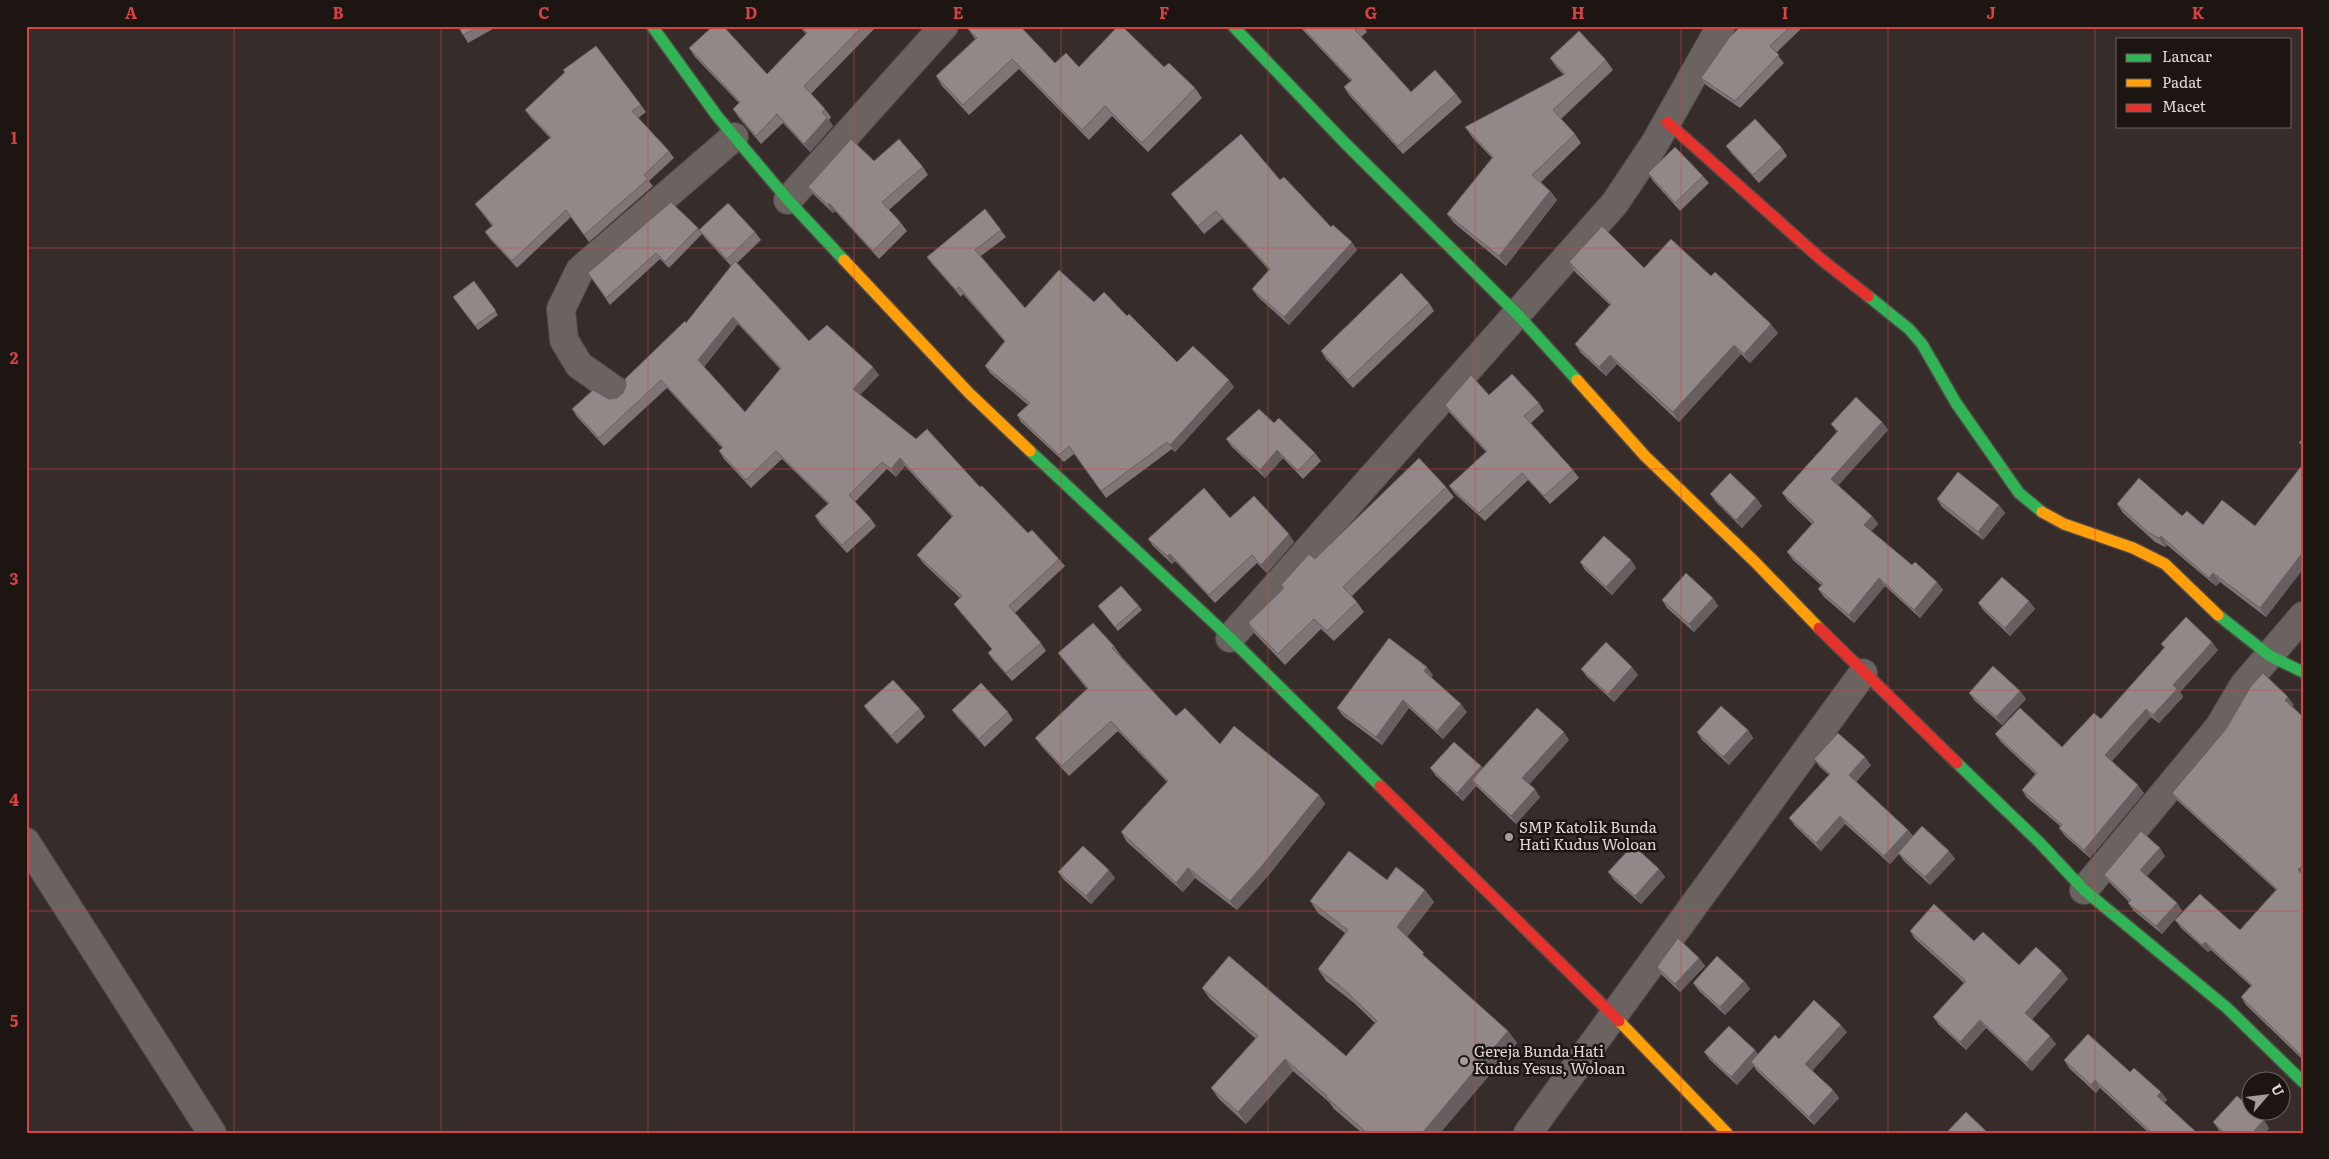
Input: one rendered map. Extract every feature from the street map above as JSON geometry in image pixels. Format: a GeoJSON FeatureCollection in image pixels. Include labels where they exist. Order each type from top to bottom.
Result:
{"type":"FeatureCollection","features":[{"type":"Feature","properties":{"kind":"street"},"geometry":{"type":"LineString","coordinates":[[652,26],[734,137],[788,200],[969,393],[1095,514],[1230,638],[1613,1015],[1727,1133]]}},
{"type":"Feature","properties":{"kind":"street"},"geometry":{"type":"LineString","coordinates":[[788,200],[944,26]]}},
{"type":"Feature","properties":{"kind":"street"},"geometry":{"type":"LineString","coordinates":[[1233,26],[1345,143],[1518,316],[1646,456],[1755,562],[1863,673],[2040,843],[2084,890],[2227,1008],[2303,1082]]}},
{"type":"Feature","properties":{"kind":"street"},"geometry":{"type":"LineString","coordinates":[[1230,638],[1518,316],[1615,203],[1667,122],[1721,26]]}},
{"type":"Feature","properties":{"kind":"street"},"geometry":{"type":"LineString","coordinates":[[1667,122],[1822,260],[1909,329],[1922,344],[1956,403],[2020,493],[2038,509],[2064,524],[2133,548],[2165,564],[2192,593],[2241,635],[2270,656],[2303,672]]}},
{"type":"Feature","properties":{"kind":"street"},"geometry":{"type":"LineString","coordinates":[[616,391],[579,365],[564,340],[561,309],[580,270],[734,137]]}},
{"type":"Feature","properties":{"kind":"street"},"geometry":{"type":"LineString","coordinates":[[2084,890],[2219,727],[2244,685],[2303,616]]}},
{"type":"Feature","properties":{"kind":"street"},"geometry":{"type":"LineString","coordinates":[[1528,1133],[1863,673]]}},
{"type":"Feature","properties":{"kind":"street"},"geometry":{"type":"LineString","coordinates":[[26,842],[212,1133]]}},
{"type":"Feature","properties":{"kind":"building"},"geometry":{"type":"Polygon","coordinates":[[[458,26],[479,26],[463,35],[458,26]]]}},
{"type":"Feature","properties":{"kind":"building"},"geometry":{"type":"Polygon","coordinates":[[[713,26],[723,26],[767,74],[807,33],[801,26],[863,26],[804,86],[825,109],[822,112],[827,118],[804,144],[777,114],[756,136],[733,109],[740,102],[689,48],[713,26]]]}},
{"type":"Feature","properties":{"kind":"building"},"geometry":{"type":"Polygon","coordinates":[[[971,26],[1020,26],[1055,63],[1066,53],[1079,67],[1118,26],[1122,26],[1164,67],[1169,63],[1195,88],[1142,143],[1105,106],[1082,130],[1012,59],[963,105],[936,76],[977,38],[968,29],[971,26]]]}},
{"type":"Feature","properties":{"kind":"building"},"geometry":{"type":"Polygon","coordinates":[[[1301,26],[1359,26],[1355,30],[1411,92],[1435,70],[1456,94],[1398,146],[1344,87],[1352,80],[1301,26]]]}},
{"type":"Feature","properties":{"kind":"building"},"geometry":{"type":"Polygon","coordinates":[[[1741,26],[1791,26],[1770,46],[1779,55],[1735,101],[1701,78],[1729,38],[1741,26]]]}},
{"type":"Feature","properties":{"kind":"building"},"geometry":{"type":"Polygon","coordinates":[[[1579,31],[1606,60],[1553,110],[1575,134],[1532,175],[1550,191],[1499,256],[1447,214],[1493,157],[1465,127],[1565,74],[1550,58],[1579,31]]]}},
{"type":"Feature","properties":{"kind":"building"},"geometry":{"type":"Polygon","coordinates":[[[596,46],[641,105],[632,111],[669,151],[644,175],[648,179],[584,235],[566,210],[512,261],[485,232],[493,225],[475,204],[551,137],[525,110],[565,72],[563,70],[596,46]]]}},
{"type":"Feature","properties":{"kind":"building"},"geometry":{"type":"Polygon","coordinates":[[[1755,119],[1782,148],[1753,175],[1726,146],[1755,119]]]}},
{"type":"Feature","properties":{"kind":"building"},"geometry":{"type":"Polygon","coordinates":[[[1241,134],[1280,180],[1284,177],[1331,227],[1333,225],[1352,242],[1284,317],[1252,289],[1270,269],[1216,211],[1198,226],[1171,194],[1241,134]]]}},
{"type":"Feature","properties":{"kind":"building"},"geometry":{"type":"Polygon","coordinates":[[[851,139],[874,161],[899,139],[923,167],[882,202],[901,223],[873,251],[829,203],[828,205],[808,187],[851,139]]]}},
{"type":"Feature","properties":{"kind":"building"},"geometry":{"type":"Polygon","coordinates":[[[1675,147],[1703,176],[1675,203],[1648,173],[1675,147]]]}},
{"type":"Feature","properties":{"kind":"building"},"geometry":{"type":"Polygon","coordinates":[[[671,202],[698,228],[665,262],[656,253],[606,298],[588,273],[671,202]]]}},
{"type":"Feature","properties":{"kind":"building"},"geometry":{"type":"Polygon","coordinates":[[[728,203],[755,232],[727,259],[699,230],[728,203]]]}},
{"type":"Feature","properties":{"kind":"building"},"geometry":{"type":"Polygon","coordinates":[[[985,209],[1001,230],[975,250],[1025,308],[1059,270],[1094,302],[1104,292],[1177,362],[1193,346],[1229,380],[1170,445],[1167,442],[1101,491],[1069,446],[1059,455],[1017,415],[1030,403],[985,366],[1005,341],[959,287],[956,290],[927,257],[985,209]]]}},
{"type":"Feature","properties":{"kind":"building"},"geometry":{"type":"Polygon","coordinates":[[[1602,226],[1644,268],[1671,239],[1711,276],[1715,272],[1771,324],[1744,354],[1734,345],[1673,412],[1610,355],[1599,367],[1575,344],[1611,304],[1569,262],[1602,226]]]}},
{"type":"Feature","properties":{"kind":"building"},"geometry":{"type":"Polygon","coordinates":[[[735,261],[809,341],[827,325],[873,367],[853,389],[916,439],[927,429],[980,487],[982,486],[1028,533],[1032,530],[1059,559],[1009,606],[1041,643],[1006,673],[988,653],[992,649],[954,604],[962,596],[917,555],[953,516],[900,458],[891,469],[882,462],[849,495],[871,519],[842,545],[815,516],[829,503],[776,451],[746,480],[719,451],[723,447],[661,380],[599,438],[572,409],[593,390],[609,399],[617,398],[623,393],[626,385],[625,379],[685,321],[686,323],[735,261]],[[733,317],[698,360],[745,412],[781,368],[733,317]]]}},
{"type":"Feature","properties":{"kind":"building"},"geometry":{"type":"Polygon","coordinates":[[[1401,273],[1429,303],[1348,380],[1321,351],[1401,273]]]}},
{"type":"Feature","properties":{"kind":"building"},"geometry":{"type":"Polygon","coordinates":[[[474,281],[496,311],[475,326],[453,297],[474,281]]]}},
{"type":"Feature","properties":{"kind":"building"},"geometry":{"type":"Polygon","coordinates":[[[1512,374],[1539,403],[1524,416],[1573,470],[1544,496],[1522,473],[1479,513],[1449,486],[1487,451],[1445,405],[1471,375],[1489,395],[1512,374]]]}},
{"type":"Feature","properties":{"kind":"building"},"geometry":{"type":"Polygon","coordinates":[[[1856,397],[1882,422],[1831,479],[1872,516],[1864,525],[1912,565],[1915,562],[1937,582],[1914,610],[1879,578],[1849,615],[1818,589],[1823,584],[1787,552],[1814,522],[1782,493],[1838,431],[1831,424],[1856,397]]]}},
{"type":"Feature","properties":{"kind":"building"},"geometry":{"type":"Polygon","coordinates":[[[1259,409],[1274,423],[1279,418],[1315,453],[1298,471],[1277,450],[1260,470],[1226,439],[1259,409]]]}},
{"type":"Feature","properties":{"kind":"building"},"geometry":{"type":"Polygon","coordinates":[[[1419,458],[1446,487],[1343,587],[1357,602],[1327,631],[1314,619],[1278,654],[1248,623],[1284,588],[1281,585],[1309,554],[1315,559],[1419,458]]]}},
{"type":"Feature","properties":{"kind":"building"},"geometry":{"type":"Polygon","coordinates":[[[2303,464],[2303,552],[2260,608],[2213,573],[2209,578],[2161,536],[2159,538],[2149,533],[2117,504],[2139,478],[2182,516],[2187,511],[2203,525],[2222,500],[2255,526],[2303,464]]]}},
{"type":"Feature","properties":{"kind":"building"},"geometry":{"type":"Polygon","coordinates":[[[1958,472],[1999,505],[1978,532],[1937,499],[1958,472]]]}},
{"type":"Feature","properties":{"kind":"building"},"geometry":{"type":"Polygon","coordinates":[[[1730,473],[1756,498],[1736,520],[1710,494],[1730,473]]]}},
{"type":"Feature","properties":{"kind":"building"},"geometry":{"type":"Polygon","coordinates":[[[1204,488],[1230,518],[1254,496],[1289,534],[1261,565],[1252,555],[1209,595],[1170,554],[1167,556],[1148,539],[1204,488]]]}},
{"type":"Feature","properties":{"kind":"building"},"geometry":{"type":"Polygon","coordinates":[[[1604,536],[1631,560],[1606,587],[1580,562],[1604,536]]]}},
{"type":"Feature","properties":{"kind":"building"},"geometry":{"type":"Polygon","coordinates":[[[1686,573],[1713,598],[1689,624],[1662,600],[1686,573]]]}},
{"type":"Feature","properties":{"kind":"building"},"geometry":{"type":"Polygon","coordinates":[[[2002,577],[2029,601],[2005,628],[1978,603],[2002,577]]]}},
{"type":"Feature","properties":{"kind":"building"},"geometry":{"type":"Polygon","coordinates":[[[1121,586],[1139,606],[1115,627],[1098,606],[1121,586]]]}},
{"type":"Feature","properties":{"kind":"building"},"geometry":{"type":"Polygon","coordinates":[[[2186,617],[2212,642],[2173,685],[2177,689],[2153,715],[2146,709],[2105,755],[2138,785],[2084,850],[2059,828],[2062,825],[2022,790],[2037,773],[1995,734],[2020,708],[2062,747],[2094,713],[2101,719],[2165,647],[2161,644],[2186,617]]]}},
{"type":"Feature","properties":{"kind":"building"},"geometry":{"type":"Polygon","coordinates":[[[1093,623],[1114,646],[1112,648],[1176,716],[1185,708],[1220,744],[1234,726],[1319,795],[1261,867],[1230,901],[1188,868],[1176,883],[1121,832],[1168,781],[1111,721],[1062,766],[1035,738],[1088,688],[1058,653],[1093,623]]]}},
{"type":"Feature","properties":{"kind":"building"},"geometry":{"type":"Polygon","coordinates":[[[1389,638],[1427,667],[1424,671],[1461,704],[1437,731],[1403,700],[1376,737],[1337,708],[1389,638]]]}},
{"type":"Feature","properties":{"kind":"building"},"geometry":{"type":"Polygon","coordinates":[[[1606,642],[1632,667],[1608,694],[1581,669],[1606,642]]]}},
{"type":"Feature","properties":{"kind":"building"},"geometry":{"type":"Polygon","coordinates":[[[1993,666],[2020,691],[1996,717],[1969,693],[1993,666]]]}},
{"type":"Feature","properties":{"kind":"building"},"geometry":{"type":"Polygon","coordinates":[[[2263,673],[2288,697],[2285,700],[2303,717],[2303,865],[2298,870],[2303,875],[2303,1057],[2241,997],[2252,985],[2205,942],[2202,945],[2175,920],[2200,894],[2240,930],[2277,889],[2172,793],[2226,729],[2251,686],[2263,673]]]}},
{"type":"Feature","properties":{"kind":"building"},"geometry":{"type":"Polygon","coordinates":[[[893,680],[920,709],[891,736],[864,706],[893,680]]]}},
{"type":"Feature","properties":{"kind":"building"},"geometry":{"type":"Polygon","coordinates":[[[981,683],[1008,712],[979,739],[952,710],[981,683]]]}},
{"type":"Feature","properties":{"kind":"building"},"geometry":{"type":"Polygon","coordinates":[[[1721,706],[1748,730],[1723,757],[1697,732],[1721,706]]]}},
{"type":"Feature","properties":{"kind":"building"},"geometry":{"type":"Polygon","coordinates":[[[1537,708],[1564,732],[1522,778],[1535,789],[1511,816],[1472,780],[1537,708]]]}},
{"type":"Feature","properties":{"kind":"building"},"geometry":{"type":"Polygon","coordinates":[[[1838,733],[1865,757],[1849,775],[1908,830],[1884,856],[1840,816],[1816,843],[1789,818],[1830,774],[1814,759],[1838,733]]]}},
{"type":"Feature","properties":{"kind":"building"},"geometry":{"type":"Polygon","coordinates":[[[1454,742],[1481,766],[1457,793],[1430,768],[1454,742]]]}},
{"type":"Feature","properties":{"kind":"building"},"geometry":{"type":"Polygon","coordinates":[[[1922,826],[1949,851],[1925,877],[1898,853],[1922,826]]]}},
{"type":"Feature","properties":{"kind":"building"},"geometry":{"type":"Polygon","coordinates":[[[2141,831],[2160,848],[2140,870],[2177,903],[2156,926],[2128,903],[2131,900],[2104,875],[2141,831]]]}},
{"type":"Feature","properties":{"kind":"building"},"geometry":{"type":"Polygon","coordinates":[[[1633,845],[1659,869],[1635,896],[1608,872],[1633,845]]]}},
{"type":"Feature","properties":{"kind":"building"},"geometry":{"type":"Polygon","coordinates":[[[1083,846],[1109,870],[1086,896],[1058,872],[1083,846]]]}},
{"type":"Feature","properties":{"kind":"building"},"geometry":{"type":"Polygon","coordinates":[[[1349,851],[1387,880],[1396,867],[1425,890],[1397,927],[1424,953],[1422,954],[1508,1031],[1422,1133],[1367,1133],[1285,1059],[1238,1112],[1211,1088],[1258,1036],[1202,988],[1229,956],[1346,1056],[1377,1021],[1346,991],[1318,969],[1348,930],[1310,901],[1349,851]]]}},
{"type":"Feature","properties":{"kind":"building"},"geometry":{"type":"Polygon","coordinates":[[[1934,904],[1974,941],[1983,932],[2019,965],[2036,947],[2062,971],[2025,1013],[2050,1036],[2026,1063],[1980,1020],[1960,1042],[1933,1017],[1966,981],[1910,931],[1934,904]]]}},
{"type":"Feature","properties":{"kind":"building"},"geometry":{"type":"Polygon","coordinates":[[[1678,938],[1699,958],[1675,984],[1657,967],[1678,938]]]}},
{"type":"Feature","properties":{"kind":"building"},"geometry":{"type":"Polygon","coordinates":[[[1717,956],[1744,981],[1720,1007],[1693,983],[1717,956]]]}},
{"type":"Feature","properties":{"kind":"building"},"geometry":{"type":"Polygon","coordinates":[[[1814,1000],[1841,1025],[1805,1064],[1833,1090],[1809,1117],[1751,1062],[1775,1035],[1779,1039],[1814,1000]]]}},
{"type":"Feature","properties":{"kind":"building"},"geometry":{"type":"Polygon","coordinates":[[[1729,1026],[1755,1050],[1731,1077],[1704,1052],[1729,1026]]]}},
{"type":"Feature","properties":{"kind":"building"},"geometry":{"type":"Polygon","coordinates":[[[2088,1034],[2130,1072],[2134,1068],[2161,1092],[2157,1096],[2197,1133],[2152,1133],[2095,1080],[2091,1085],[2064,1060],[2088,1034]]]}},
{"type":"Feature","properties":{"kind":"building"},"geometry":{"type":"Polygon","coordinates":[[[2237,1096],[2242,1100],[2242,1122],[2262,1122],[2252,1133],[2224,1133],[2213,1122],[2237,1096]]]}},
{"type":"Feature","properties":{"kind":"building"},"geometry":{"type":"Polygon","coordinates":[[[1966,1112],[1988,1133],[1946,1133],[1966,1112]]]}},
{"type":"Feature","properties":{"kind":"traffic: fast"},"geometry":{"type":"LineString","coordinates":[[652,26],[717,116],[788,200],[844,260]]}},
{"type":"Feature","properties":{"kind":"traffic: fast"},"geometry":{"type":"LineString","coordinates":[[1233,26],[1345,143],[1518,315],[1577,380]]}},
{"type":"Feature","properties":{"kind":"traffic: fast"},"geometry":{"type":"LineString","coordinates":[[1868,296],[1909,329],[1922,344],[1956,403],[2019,493],[2042,512]]}},
{"type":"Feature","properties":{"kind":"traffic: fast"},"geometry":{"type":"LineString","coordinates":[[1030,451],[1230,638],[1380,786]]}},
{"type":"Feature","properties":{"kind":"traffic: fast"},"geometry":{"type":"LineString","coordinates":[[2218,615],[2270,656],[2303,672]]}},
{"type":"Feature","properties":{"kind":"traffic: fast"},"geometry":{"type":"LineString","coordinates":[[1957,763],[2040,843],[2084,890],[2227,1008],[2303,1082]]}},
{"type":"Feature","properties":{"kind":"traffic: slow"},"geometry":{"type":"LineString","coordinates":[[844,260],[969,393],[1030,451]]}},
{"type":"Feature","properties":{"kind":"traffic: slow"},"geometry":{"type":"LineString","coordinates":[[1577,380],[1645,456],[1755,562],[1819,628]]}},
{"type":"Feature","properties":{"kind":"traffic: slow"},"geometry":{"type":"LineString","coordinates":[[2042,512],[2064,524],[2133,548],[2165,564],[2218,615]]}},
{"type":"Feature","properties":{"kind":"traffic: slow"},"geometry":{"type":"LineString","coordinates":[[1619,1021],[1727,1133]]}},
{"type":"Feature","properties":{"kind":"traffic: jam"},"geometry":{"type":"LineString","coordinates":[[1667,122],[1822,260],[1868,296]]}},
{"type":"Feature","properties":{"kind":"traffic: jam"},"geometry":{"type":"LineString","coordinates":[[1819,628],[1957,763]]}},
{"type":"Feature","properties":{"kind":"traffic: jam"},"geometry":{"type":"LineString","coordinates":[[1380,786],[1619,1021]]}},
{"type":"Feature","properties":{"kind":"place","name":"SMP Katolik Bunda Hati Kudus Woloan"},"geometry":{"type":"Point","coordinates":[1509,837]}},
{"type":"Feature","properties":{"kind":"place","name":"Gereja Bunda Hati Kudus Yesus, Woloan"},"geometry":{"type":"Point","coordinates":[1464,1061]}}]}
